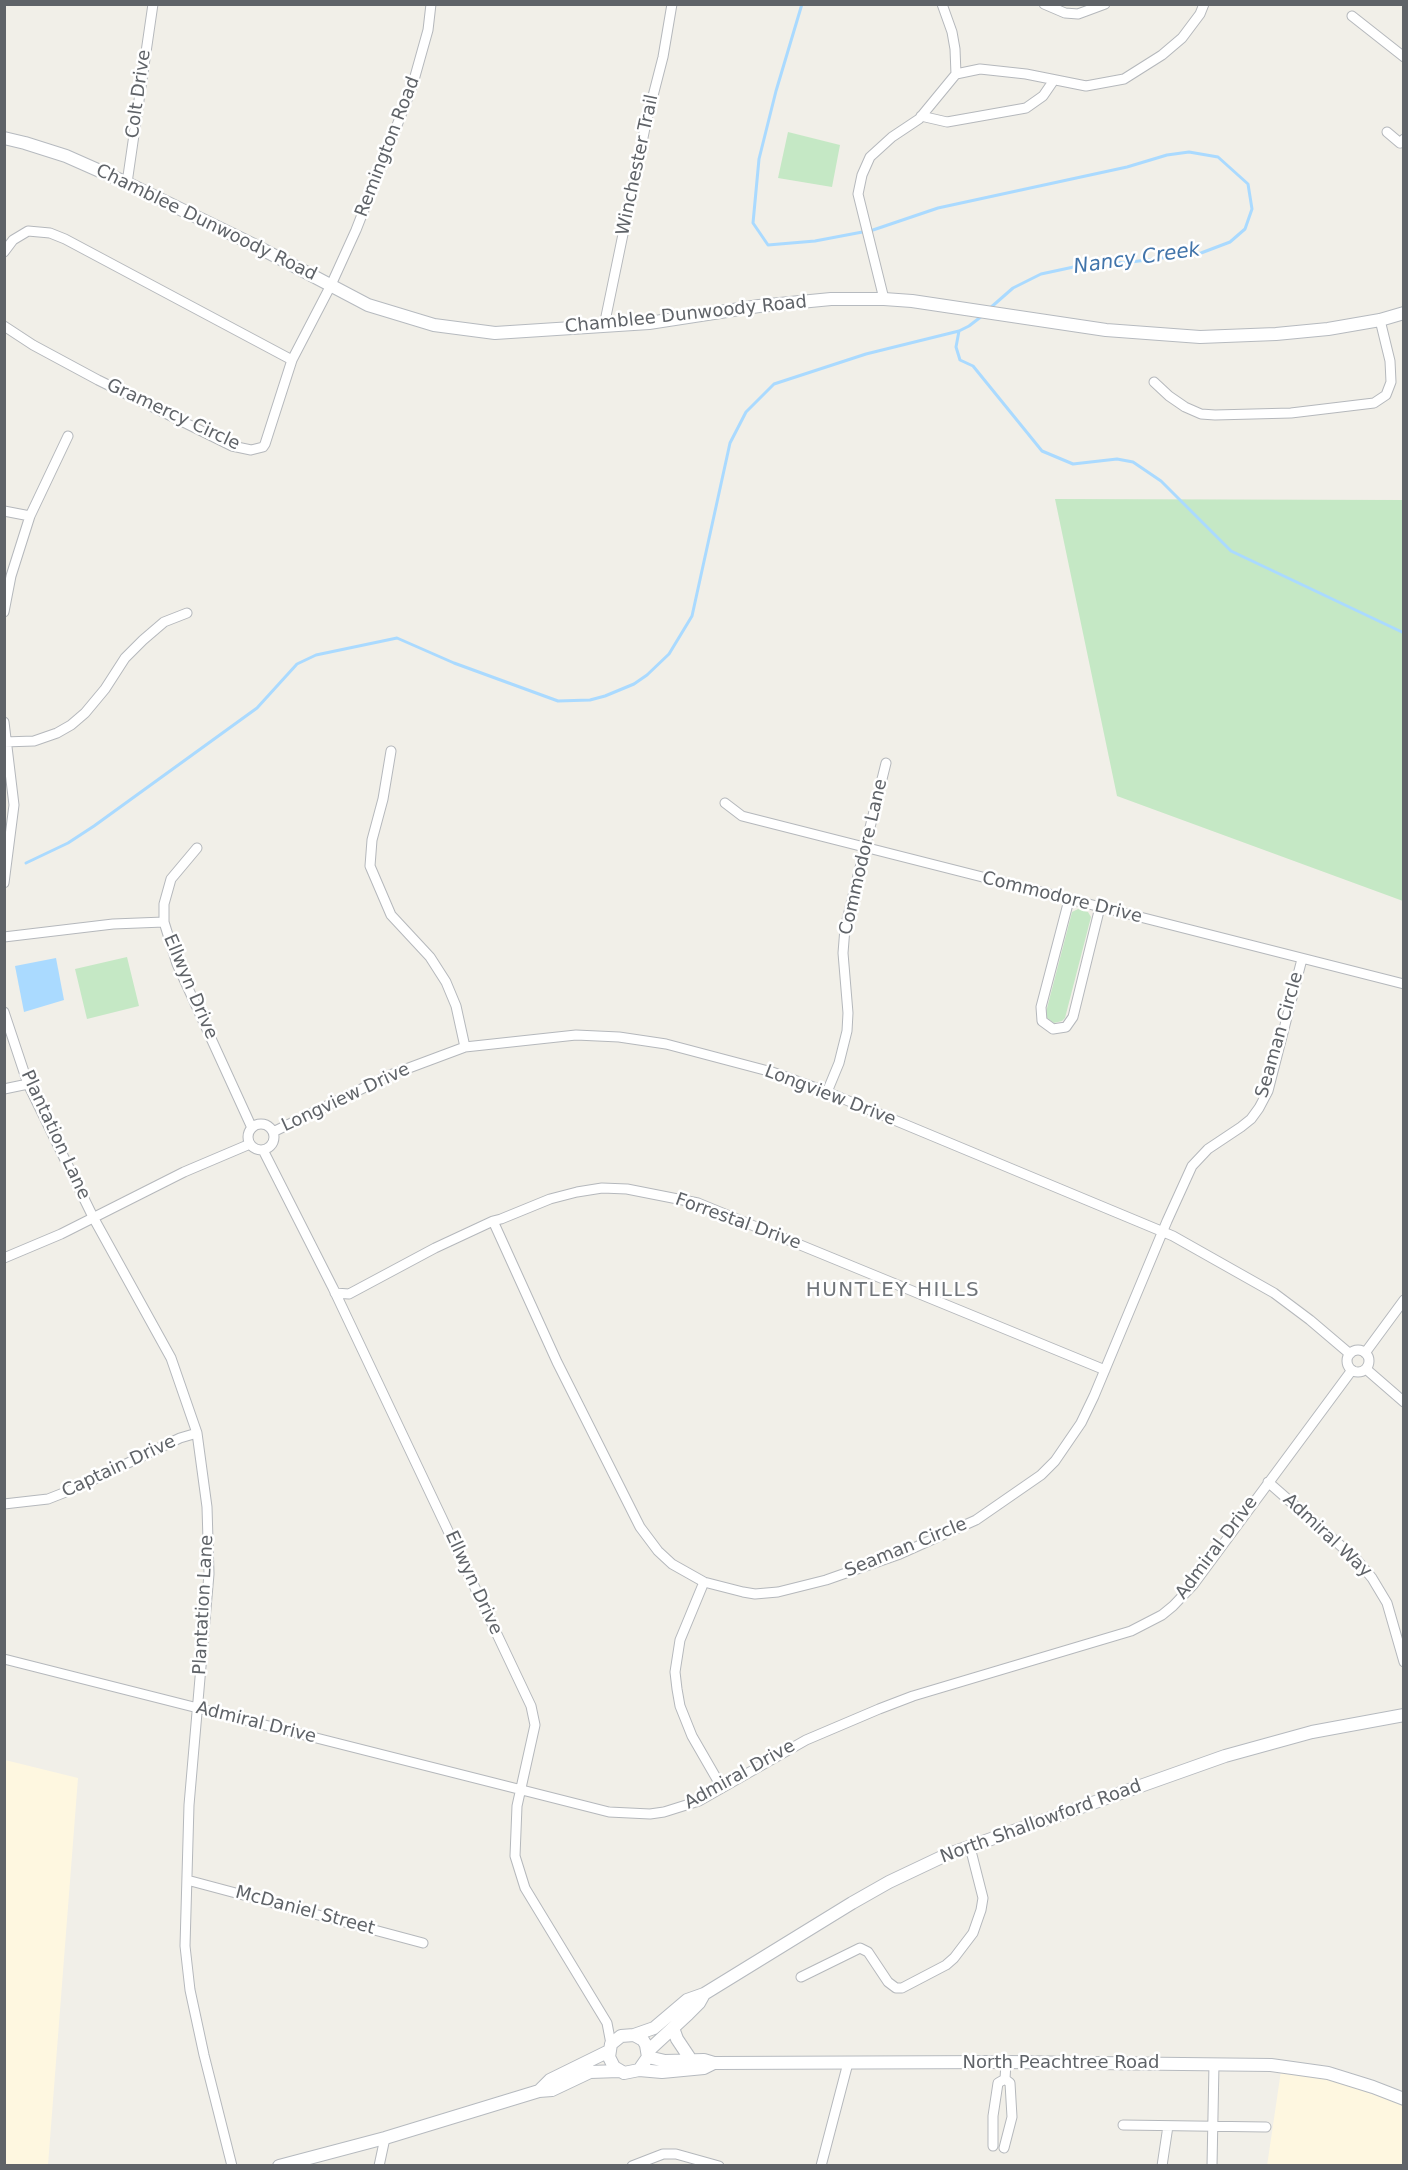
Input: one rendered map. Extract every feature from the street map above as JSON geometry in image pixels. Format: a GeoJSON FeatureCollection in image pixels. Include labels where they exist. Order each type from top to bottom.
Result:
{"type":"FeatureCollection","features":[{"type":"Feature","properties":{"kind":"street","name":"Colt Drive"},"geometry":{"type":"LineString","coordinates":[[127,183],[153,4]]}},
{"type":"Feature","properties":{"kind":"street","name":"Remington Road"},"geometry":{"type":"LineString","coordinates":[[331,285],[356,230],[412,87],[428,30],[431,4]]}},
{"type":"Feature","properties":{"kind":"street","name":"Winchester Trail"},"geometry":{"type":"LineString","coordinates":[[604,326],[646,123],[663,57],[672,4]]}},
{"type":"Feature","properties":{"kind":"street"},"geometry":{"type":"LineString","coordinates":[[942,4],[956,49],[956,74]]}},
{"type":"Feature","properties":{"kind":"street"},"geometry":{"type":"LineString","coordinates":[[1044,4],[1065,13],[1078,14],[1105,4]]}},
{"type":"Feature","properties":{"kind":"street"},"geometry":{"type":"LineString","coordinates":[[884,299],[861,214],[858,194],[862,175],[870,157],[892,136],[921,116],[956,74],[980,69],[1086,86],[1124,78],[1162,55],[1182,38],[1200,14],[1204,4]]}},
{"type":"Feature","properties":{"kind":"street"},"geometry":{"type":"LineString","coordinates":[[1352,16],[1404,57]]}},
{"type":"Feature","properties":{"kind":"street"},"geometry":{"type":"LineString","coordinates":[[921,116],[947,122],[1026,108],[1043,96],[1053,80]]}},
{"type":"Feature","properties":{"kind":"street"},"geometry":{"type":"LineString","coordinates":[[1387,132],[1400,143],[1404,139]]}},
{"type":"Feature","properties":{"kind":"street","name":"Chamblee Dunwoody Road"},"geometry":{"type":"LineString","coordinates":[[4,138],[25,142],[66,156],[127,183],[368,305],[434,325],[495,333],[649,323],[759,306],[831,299],[884,299],[1136,333],[1221,337],[1328,329],[1380,320],[1404,313]]}},
{"type":"Feature","properties":{"kind":"street"},"geometry":{"type":"LineString","coordinates":[[4,252],[17,231],[50,233],[292,360]]}},
{"type":"Feature","properties":{"kind":"street","name":"Gramercy Circle"},"geometry":{"type":"LineString","coordinates":[[4,326],[33,345],[207,434],[243,449],[260,452],[269,435],[285,376],[331,285]]}},
{"type":"Feature","properties":{"kind":"street"},"geometry":{"type":"LineString","coordinates":[[1154,382],[1185,407],[1201,414],[1215,416],[1291,414],[1374,403],[1386,395],[1391,382],[1390,361],[1380,320]]}},
{"type":"Feature","properties":{"kind":"street"},"geometry":{"type":"LineString","coordinates":[[4,612],[11,576],[30,516],[68,436]]}},
{"type":"Feature","properties":{"kind":"street"},"geometry":{"type":"LineString","coordinates":[[4,511],[30,516]]}},
{"type":"Feature","properties":{"kind":"street"},"geometry":{"type":"LineString","coordinates":[[6,742],[34,741],[71,725],[85,713],[105,689],[125,658],[143,640],[164,622],[187,613]]}},
{"type":"Feature","properties":{"kind":"street"},"geometry":{"type":"LineString","coordinates":[[4,722],[14,805],[4,883]]}},
{"type":"Feature","properties":{"kind":"street"},"geometry":{"type":"LineString","coordinates":[[391,751],[372,840],[370,866],[390,915],[430,957],[446,982],[456,1006],[465,1047]]}},
{"type":"Feature","properties":{"kind":"street","name":"Commodore Lane"},"geometry":{"type":"LineString","coordinates":[[827,1092],[839,1063],[848,1031],[843,974],[843,941],[886,763]]}},
{"type":"Feature","properties":{"kind":"street","name":"Commodore Drive"},"geometry":{"type":"LineString","coordinates":[[725,803],[742,816],[1404,984]]}},
{"type":"Feature","properties":{"kind":"street","name":"Ellwyn Drive"},"geometry":{"type":"LineString","coordinates":[[197,848],[171,879],[164,903],[164,922],[177,964],[252,1128]]}},
{"type":"Feature","properties":{"kind":"street"},"geometry":{"type":"LineString","coordinates":[[1069,900],[1041,1007],[1042,1021],[1053,1029],[1066,1027],[1073,1017],[1100,907]]}},
{"type":"Feature","properties":{"kind":"street"},"geometry":{"type":"LineString","coordinates":[[4,937],[113,924],[164,922]]}},
{"type":"Feature","properties":{"kind":"street","name":"Seaman Circle"},"geometry":{"type":"LineString","coordinates":[[493,1221],[557,1362],[640,1527],[658,1551],[672,1564],[704,1582],[723,1588],[755,1594],[796,1588],[900,1554],[976,1520],[1041,1475],[1055,1461],[1081,1423],[1182,1186],[1200,1156],[1215,1143],[1241,1127],[1259,1108],[1268,1091],[1302,959]]}},
{"type":"Feature","properties":{"kind":"street","name":"Plantation Lane"},"geometry":{"type":"LineString","coordinates":[[4,1012],[28,1084],[93,1217],[171,1358],[197,1432],[207,1507],[209,1574],[189,1805],[185,1946],[190,1990],[232,2166]]}},
{"type":"Feature","properties":{"kind":"street","name":"Longview Drive"},"geometry":{"type":"LineString","coordinates":[[273,1132],[390,1075],[465,1047],[576,1035],[619,1037],[666,1044],[772,1072],[827,1092],[1162,1232],[1201,1251],[1274,1293],[1350,1354]]}},
{"type":"Feature","properties":{"kind":"street"},"geometry":{"type":"LineString","coordinates":[[4,1089],[28,1084]]}},
{"type":"Feature","properties":{"kind":"street"},"geometry":{"type":"LineString","coordinates":[[256,1125],[264,1125],[273,1132],[273,1142],[263,1150],[255,1149],[250,1143],[248,1135],[256,1125]]}},
{"type":"Feature","properties":{"kind":"street"},"geometry":{"type":"LineString","coordinates":[[4,1258],[61,1234],[184,1172],[250,1143]]}},
{"type":"Feature","properties":{"kind":"street","name":"Ellwyn Drive"},"geometry":{"type":"LineString","coordinates":[[263,1150],[335,1293],[531,1706],[535,1725],[515,1824],[515,1856],[525,1888],[607,2024],[610,2048]]}},
{"type":"Feature","properties":{"kind":"street","name":"Forrestal Drive"},"geometry":{"type":"LineString","coordinates":[[335,1293],[349,1294],[435,1248],[493,1221],[550,1199],[602,1188],[627,1189],[698,1203],[1105,1370]]}},
{"type":"Feature","properties":{"kind":"street"},"geometry":{"type":"LineString","coordinates":[[1365,1353],[1404,1300]]}},
{"type":"Feature","properties":{"kind":"street"},"geometry":{"type":"LineString","coordinates":[[1359,1350],[1365,1353],[1369,1362],[1366,1369],[1359,1372],[1352,1370],[1348,1364],[1350,1354],[1359,1350]]}},
{"type":"Feature","properties":{"kind":"street"},"geometry":{"type":"LineString","coordinates":[[1366,1369],[1404,1402]]}},
{"type":"Feature","properties":{"kind":"street","name":"Admiral Drive"},"geometry":{"type":"LineString","coordinates":[[4,1659],[609,1812],[650,1814],[678,1809],[699,1801],[806,1740],[879,1709],[913,1696],[1131,1631],[1146,1624],[1173,1606],[1192,1585],[1352,1370]]}},
{"type":"Feature","properties":{"kind":"street","name":"Captain Drive"},"geometry":{"type":"LineString","coordinates":[[4,1504],[48,1498],[76,1488],[197,1432]]}},
{"type":"Feature","properties":{"kind":"street","name":"Admiral Way"},"geometry":{"type":"LineString","coordinates":[[1268,1482],[1357,1560],[1372,1578],[1387,1603],[1404,1662]]}},
{"type":"Feature","properties":{"kind":"street"},"geometry":{"type":"LineString","coordinates":[[704,1582],[680,1640],[675,1672],[680,1706],[692,1736],[722,1788]]}},
{"type":"Feature","properties":{"kind":"street","name":"North Shallowford Road"},"geometry":{"type":"LineString","coordinates":[[630,2034],[654,2028],[687,2000],[704,1994],[889,1882],[922,1866],[969,1847],[1225,1756],[1279,1740],[1404,1714]]}},
{"type":"Feature","properties":{"kind":"street"},"geometry":{"type":"LineString","coordinates":[[801,1977],[860,1948],[868,1952],[888,1982],[896,1988],[902,1988],[946,1965],[973,1933],[981,1910],[983,1898],[969,1847]]}},
{"type":"Feature","properties":{"kind":"street","name":"McDaniel Street"},"geometry":{"type":"LineString","coordinates":[[187,1880],[423,1942]]}},
{"type":"Feature","properties":{"kind":"street","name":"North Shallowford Road"},"geometry":{"type":"LineString","coordinates":[[648,2054],[699,2004],[704,1994]]}},
{"type":"Feature","properties":{"kind":"street"},"geometry":{"type":"LineString","coordinates":[[607,2024],[643,2040],[648,2054],[639,2070]]}},
{"type":"Feature","properties":{"kind":"street"},"geometry":{"type":"LineString","coordinates":[[673,2028],[676,2038],[691,2060]]}},
{"type":"Feature","properties":{"kind":"street","name":"North Peachtree Road"},"geometry":{"type":"LineString","coordinates":[[539,2091],[550,2080],[610,2048],[615,2039],[630,2034]]}},
{"type":"Feature","properties":{"kind":"street"},"geometry":{"type":"LineString","coordinates":[[610,2048],[611,2062],[619,2071]]}},
{"type":"Feature","properties":{"kind":"street","name":"North Peachtree Road"},"geometry":{"type":"LineString","coordinates":[[648,2054],[665,2061],[704,2060],[714,2063],[1006,2062],[1272,2065],[1328,2073],[1373,2086],[1404,2099]]}},
{"type":"Feature","properties":{"kind":"street"},"geometry":{"type":"LineString","coordinates":[[1005,2079],[1006,2062]]}},
{"type":"Feature","properties":{"kind":"street","name":"North Peachtree Road"},"geometry":{"type":"LineString","coordinates":[[279,2166],[385,2138],[539,2091],[552,2090],[590,2072],[675,2071],[704,2068],[714,2063]]}},
{"type":"Feature","properties":{"kind":"street"},"geometry":{"type":"LineString","coordinates":[[821,2166],[848,2063]]}},
{"type":"Feature","properties":{"kind":"street"},"geometry":{"type":"LineString","coordinates":[[1212,2166],[1214,2064]]}},
{"type":"Feature","properties":{"kind":"street"},"geometry":{"type":"LineString","coordinates":[[993,2146],[993,2116],[998,2083],[1005,2079]]}},
{"type":"Feature","properties":{"kind":"street"},"geometry":{"type":"LineString","coordinates":[[1004,2148],[1012,2117],[1010,2083],[1005,2079]]}},
{"type":"Feature","properties":{"kind":"street"},"geometry":{"type":"LineString","coordinates":[[1123,2126],[1266,2127]]}},
{"type":"Feature","properties":{"kind":"street"},"geometry":{"type":"LineString","coordinates":[[1162,2166],[1168,2126]]}},
{"type":"Feature","properties":{"kind":"street"},"geometry":{"type":"LineString","coordinates":[[379,2166],[385,2138]]}},
{"type":"Feature","properties":{"kind":"street"},"geometry":{"type":"LineString","coordinates":[[632,2166],[663,2154],[676,2154],[720,2166]]}},
{"type":"Feature","properties":{"kind":"shaded area"},"geometry":{"type":"Polygon","coordinates":[[[5,1760],[78,1778],[48,2165],[5,2165],[5,1760]]]}},
{"type":"Feature","properties":{"kind":"shaded area"},"geometry":{"type":"Polygon","coordinates":[[[1282,2064],[1403,2099],[1403,2165],[1267,2166],[1282,2064]]]}},
{"type":"Feature","properties":{"kind":"green space"},"geometry":{"type":"Polygon","coordinates":[[[788,132],[840,145],[832,187],[778,178],[788,132]]]}},
{"type":"Feature","properties":{"kind":"green space"},"geometry":{"type":"Polygon","coordinates":[[[1055,499],[1403,500],[1403,901],[1117,796],[1055,499]]]}},
{"type":"Feature","properties":{"kind":"green space"},"geometry":{"type":"Polygon","coordinates":[[[1078,909],[1088,912],[1091,917],[1065,1018],[1054,1023],[1047,1018],[1046,1012],[1072,912],[1078,909]]]}},
{"type":"Feature","properties":{"kind":"green space"},"geometry":{"type":"Polygon","coordinates":[[[127,957],[139,1006],[87,1019],[75,969],[127,957]]]}},
{"type":"Feature","properties":{"kind":"water"},"geometry":{"type":"Polygon","coordinates":[[[56,958],[64,1000],[24,1012],[15,966],[56,958]]]}},
{"type":"Feature","properties":{"kind":"waterway","name":"Nancy Creek"},"geometry":{"type":"LineString","coordinates":[[802,4],[759,159],[753,223],[768,245],[815,241],[873,230],[938,208],[1127,167],[1167,155],[1189,152],[1218,157],[1248,184],[1252,209],[1245,229],[1230,242],[1201,253],[1131,262],[1083,265],[1041,274],[1013,288],[989,309]]}},
{"type":"Feature","properties":{"kind":"waterway"},"geometry":{"type":"LineString","coordinates":[[26,863],[68,843],[94,826],[257,708],[297,664],[316,655],[397,638],[454,663],[558,701],[590,700],[634,684],[669,654],[692,616],[730,443],[746,412],[774,384],[866,354],[959,331],[982,316]]}},
{"type":"Feature","properties":{"kind":"waterway","name":"Nancy Creek"},"geometry":{"type":"LineString","coordinates":[[959,331],[956,347],[960,360],[973,366],[1042,451],[1073,464],[1117,459],[1133,462],[1161,481],[1231,551],[1404,633]]}},
{"type":"Feature","properties":{"kind":"district","name":"HUNTLEY HILLS"},"geometry":{"type":"Point","coordinates":[893,1291]}}]}
